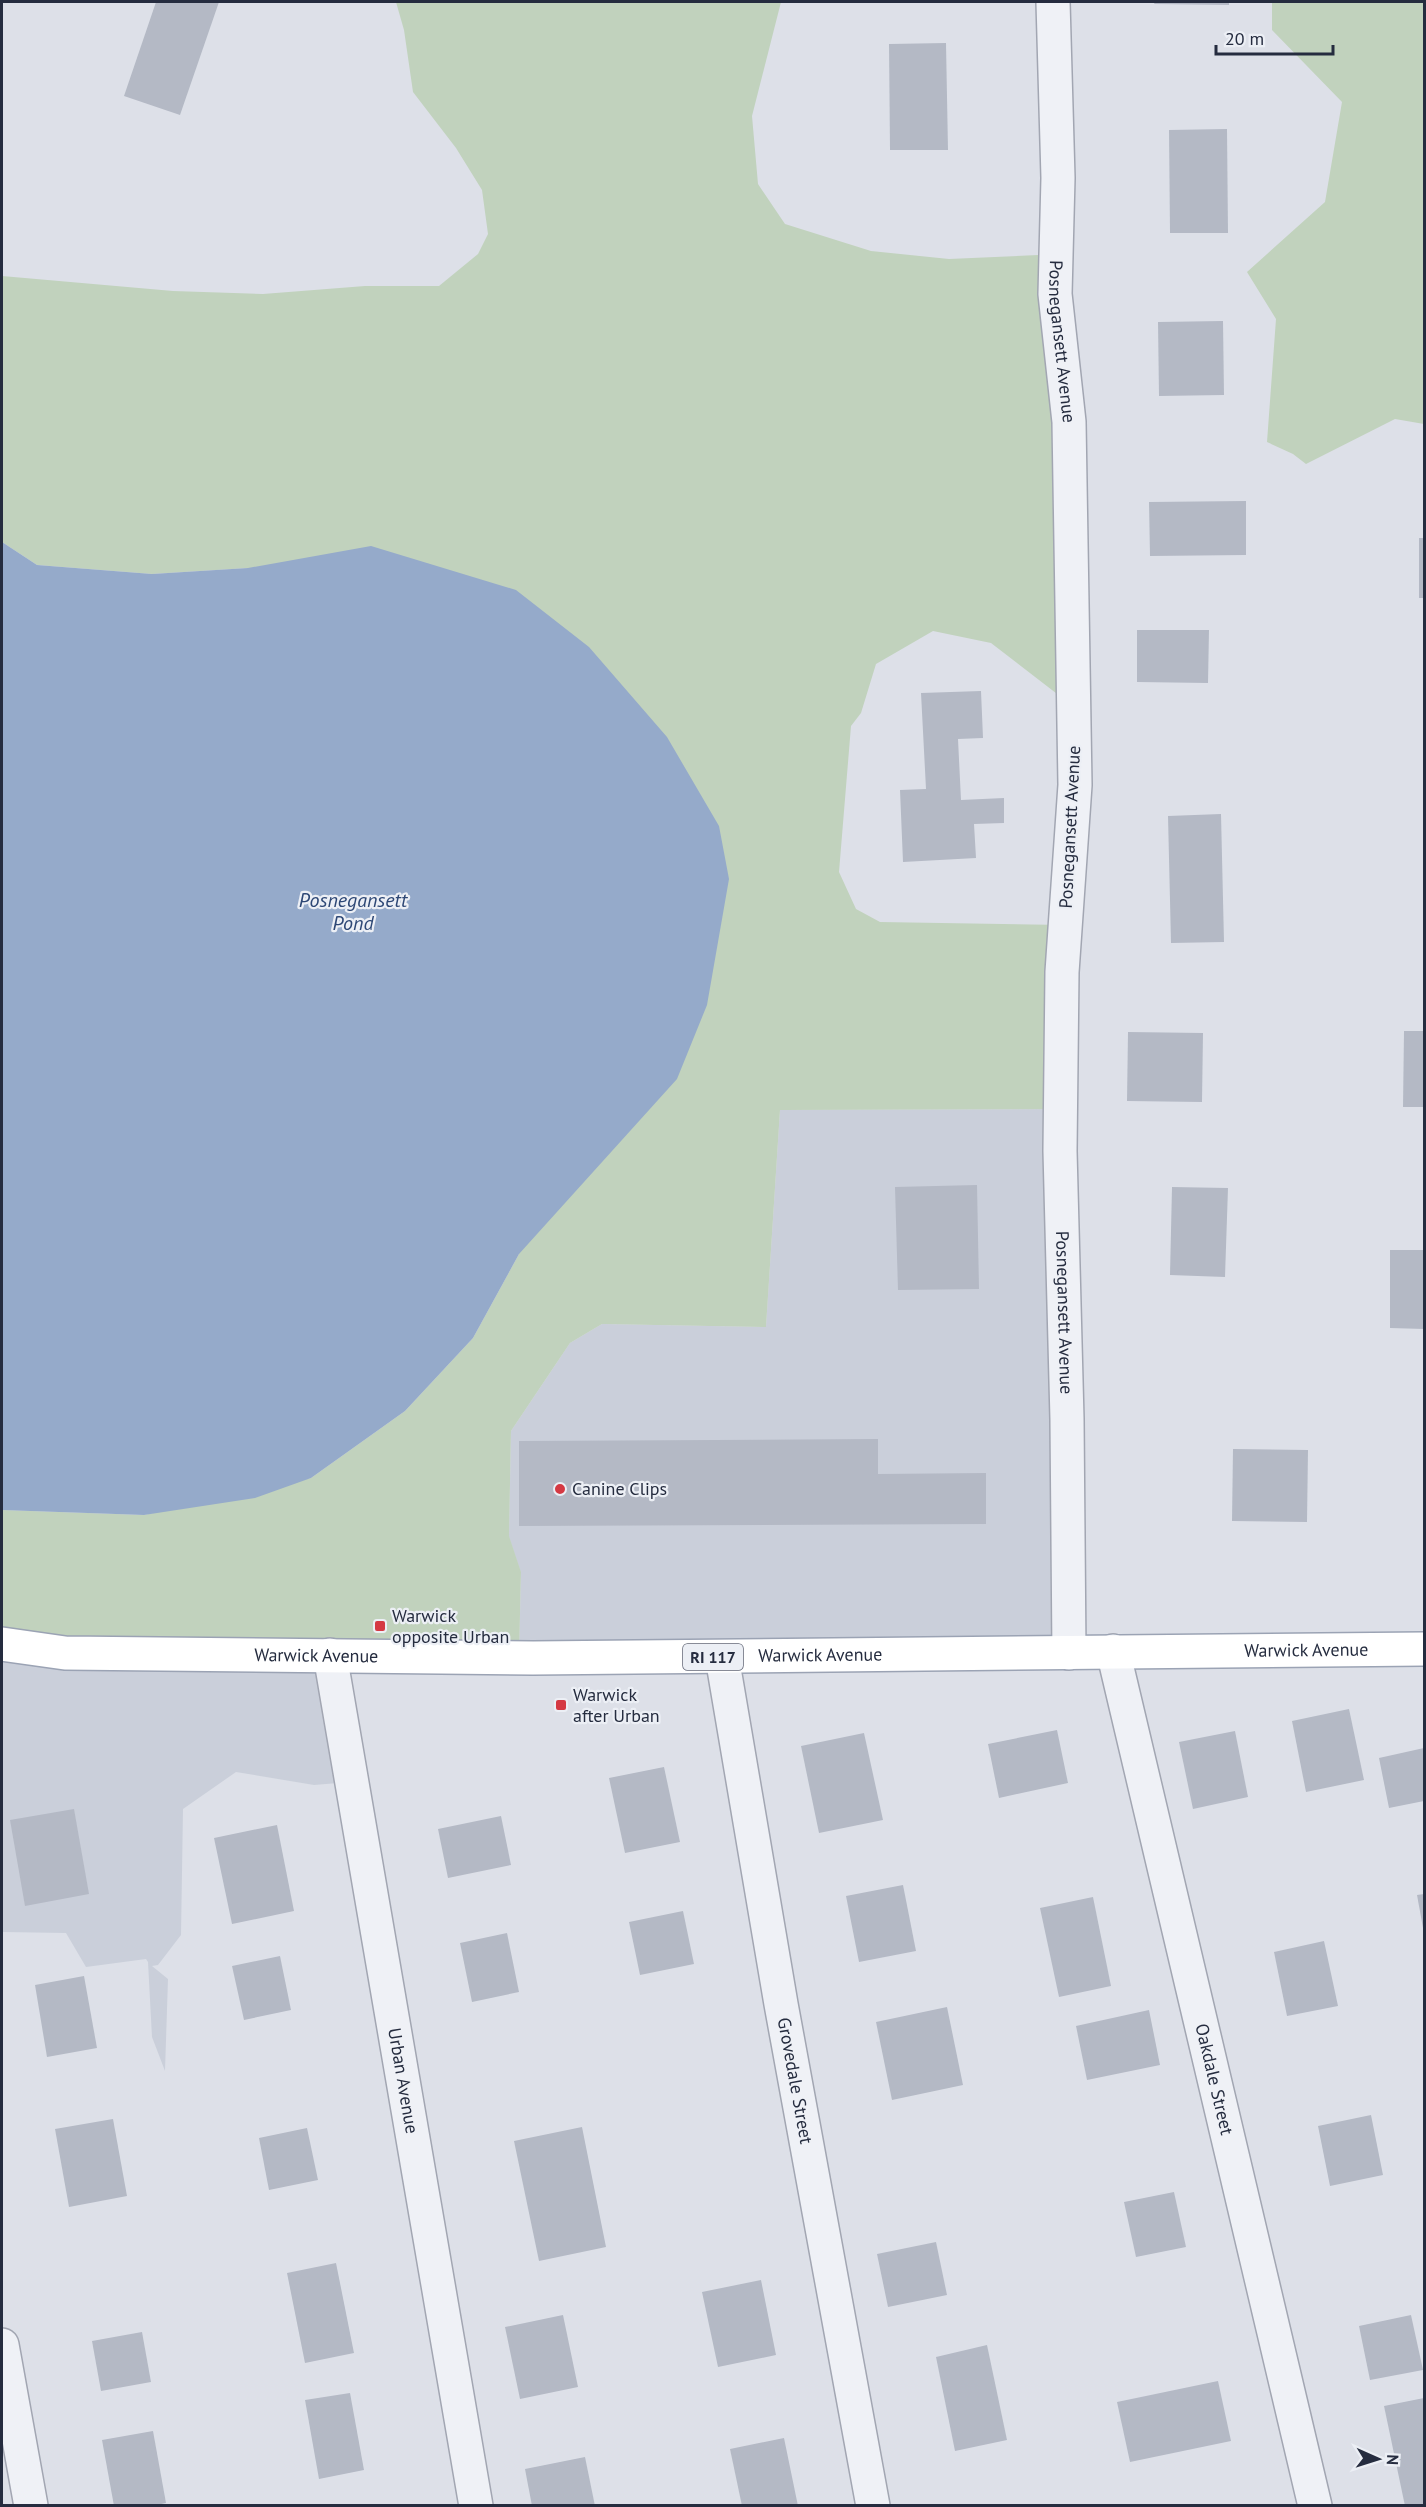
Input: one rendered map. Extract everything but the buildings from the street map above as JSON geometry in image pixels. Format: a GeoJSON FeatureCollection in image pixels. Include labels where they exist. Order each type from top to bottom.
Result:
{"type":"FeatureCollection","features":[{"type":"Feature","properties":{"kind":"main road","name":"Warwick Avenue"},"geometry":{"type":"LineString","coordinates":[[2,1644],[65,1653],[533,1658],[1425,1649]]}},
{"type":"Feature","properties":{"kind":"street","name":"Posnegansett Avenue"},"geometry":{"type":"LineString","coordinates":[[1053,2],[1058,178],[1055,294],[1069,422],[1075,785],[1062,972],[1060,1127],[1067,1419],[1069,1653]]}},
{"type":"Feature","properties":{"kind":"street","name":"Oakdale Street"},"geometry":{"type":"LineString","coordinates":[[1113,1651],[1316,2505]]}},
{"type":"Feature","properties":{"kind":"street","name":"Urban Avenue"},"geometry":{"type":"LineString","coordinates":[[330,1655],[476,2505]]}},
{"type":"Feature","properties":{"kind":"street","name":"Grovedale Street"},"geometry":{"type":"LineString","coordinates":[[722,1657],[781,2004],[873,2505]]}},
{"type":"Feature","properties":{"kind":"street"},"geometry":{"type":"LineString","coordinates":[[2,2345],[31,2505]]}},
{"type":"Feature","properties":{"kind":"shaded area"},"geometry":{"type":"Polygon","coordinates":[[[1066,1109],[1072,1648],[519,1657],[521,1573],[509,1537],[511,1431],[570,1343],[602,1324],[766,1327],[780,1110],[1066,1109]]]}},
{"type":"Feature","properties":{"kind":"shaded area"},"geometry":{"type":"Polygon","coordinates":[[[2,1646],[321,1659],[350,1782],[314,1785],[236,1772],[183,1809],[181,1935],[158,1965],[152,1966],[168,1979],[165,2071],[152,2037],[146,1959],[86,1967],[66,1933],[2,1932],[2,1646]]]}},
{"type":"Feature","properties":{"kind":"green space"},"geometry":{"type":"Polygon","coordinates":[[[396,2],[781,2],[752,116],[758,184],[785,224],[871,251],[949,259],[1060,254],[1074,707],[991,643],[933,631],[876,664],[861,713],[851,726],[839,872],[856,909],[880,922],[1065,925],[1066,1109],[780,1110],[766,1327],[602,1324],[570,1343],[511,1431],[509,1536],[521,1572],[519,1657],[2,1646],[2,1510],[144,1515],[311,1478],[405,1411],[473,1338],[519,1254],[248,568],[152,574],[37,565],[2,542],[2,276],[173,291],[263,294],[365,286],[439,286],[478,254],[488,234],[482,190],[456,148],[413,92],[404,30],[396,2]]]}},
{"type":"Feature","properties":{"kind":"green space"},"geometry":{"type":"Polygon","coordinates":[[[1272,2],[1424,2],[1424,424],[1395,419],[1306,464],[1293,454],[1267,442],[1276,319],[1247,272],[1325,202],[1342,102],[1272,30],[1272,2]]]}},
{"type":"Feature","properties":{"kind":"water","name":"Posnegansett Pond"},"geometry":{"type":"Polygon","coordinates":[[[2,542],[37,565],[152,574],[248,568],[371,546],[516,590],[589,647],[667,737],[719,826],[729,879],[707,1005],[677,1079],[519,1254],[473,1338],[405,1411],[311,1478],[255,1498],[144,1515],[2,1510],[2,542]]]}},
{"type":"Feature","properties":{"kind":"place","name":"Canine Clips"},"geometry":{"type":"Point","coordinates":[560,1489]}},
{"type":"Feature","properties":{"kind":"place","name":"Warwick opposite Urban"},"geometry":{"type":"Point","coordinates":[380,1626]}},
{"type":"Feature","properties":{"kind":"place","name":"Warwick after Urban"},"geometry":{"type":"Point","coordinates":[561,1705]}}]}
